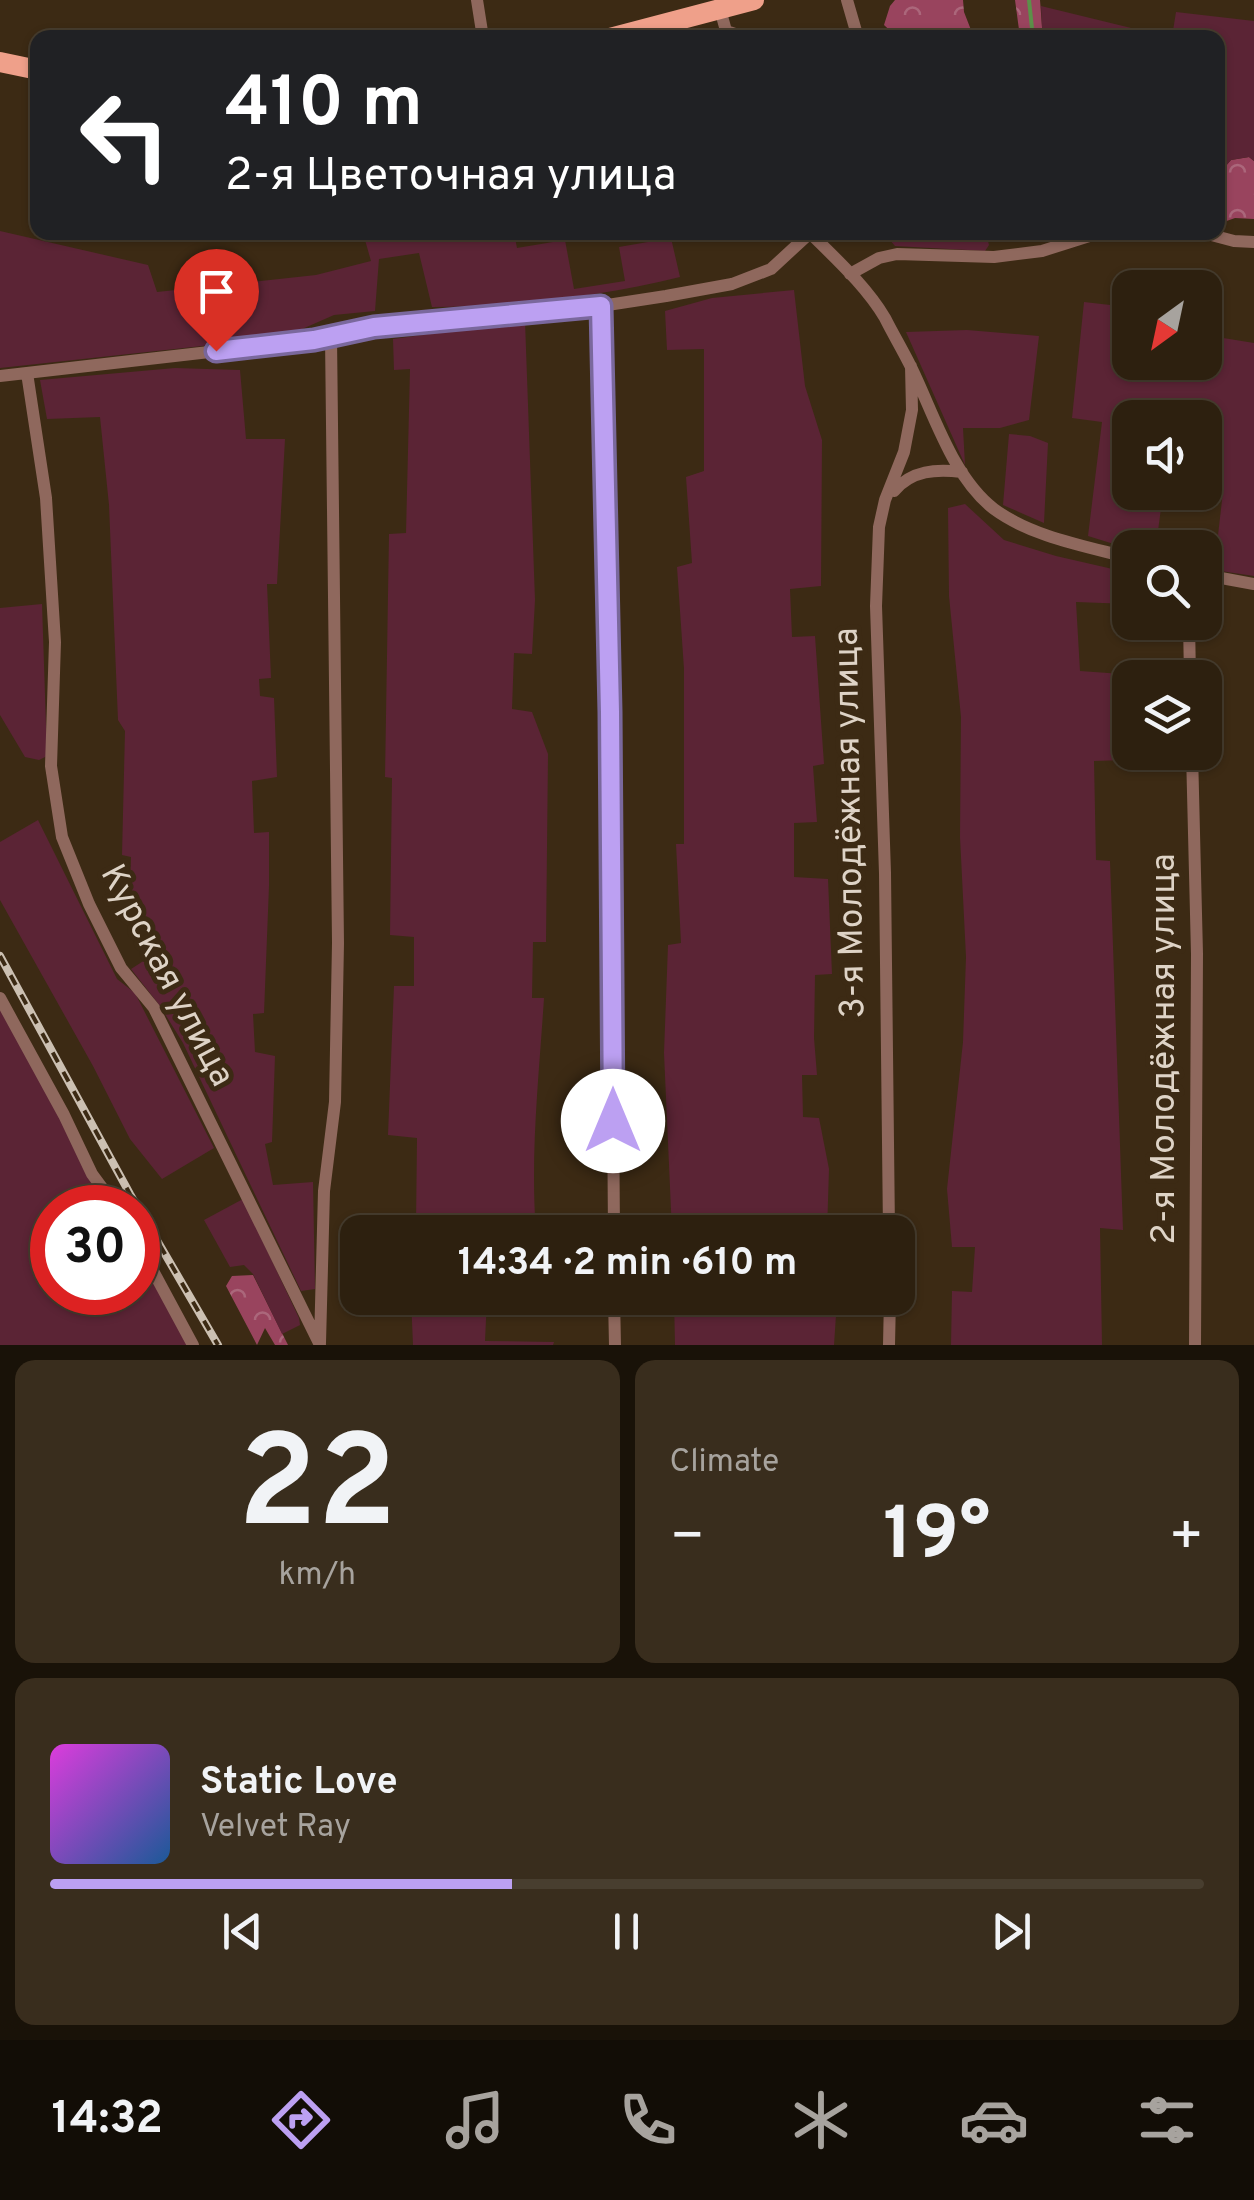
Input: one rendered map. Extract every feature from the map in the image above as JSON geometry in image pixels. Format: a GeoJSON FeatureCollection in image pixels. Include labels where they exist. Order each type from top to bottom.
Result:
{"type":"FeatureCollection","features":[{"type":"Feature","properties":{"kind":"main road"},"geometry":{"type":"LineString","coordinates":[[640,30],[754,0]]}},
{"type":"Feature","properties":{"kind":"main road"},"geometry":{"type":"LineString","coordinates":[[0,62],[30,68]]}},
{"type":"Feature","properties":{"kind":"street"},"geometry":{"type":"LineString","coordinates":[[477,0],[482,30]]}},
{"type":"Feature","properties":{"kind":"street"},"geometry":{"type":"LineString","coordinates":[[848,0],[856,30]]}},
{"type":"Feature","properties":{"kind":"street"},"geometry":{"type":"LineString","coordinates":[[720,9],[726,30]]}},
{"type":"Feature","properties":{"kind":"street"},"geometry":{"type":"LineString","coordinates":[[1225,238],[1254,242]]}},
{"type":"Feature","properties":{"kind":"street"},"geometry":{"type":"LineString","coordinates":[[0,376],[330,336],[374,327],[601,306],[732,284],[771,269],[802,240]]}},
{"type":"Feature","properties":{"kind":"street"},"geometry":{"type":"LineString","coordinates":[[817,240],[882,313],[933,418],[974,490],[1009,518],[1067,541],[1112,553]]}},
{"type":"Feature","properties":{"kind":"street"},"geometry":{"type":"LineString","coordinates":[[850,274],[879,258],[897,254],[994,257],[1042,251],[1077,240]]}},
{"type":"Feature","properties":{"kind":"street"},"geometry":{"type":"LineString","coordinates":[[601,306],[610,712],[614,1215]]}},
{"type":"Feature","properties":{"kind":"street","name":"Курская улица"},"geometry":{"type":"LineString","coordinates":[[320,1345],[324,1191],[335,1102],[338,943],[330,336]]}},
{"type":"Feature","properties":{"kind":"street","name":"3-я Молодёжная улица"},"geometry":{"type":"LineString","coordinates":[[889,1215],[885,873],[876,606],[879,527],[904,452],[912,410],[910,366]]}},
{"type":"Feature","properties":{"kind":"street","name":"Курская улица"},"geometry":{"type":"LineString","coordinates":[[27,373],[46,498],[55,642],[51,766],[62,836],[88,904],[121,968],[154,1008],[320,1345]]}},
{"type":"Feature","properties":{"kind":"street"},"geometry":{"type":"LineString","coordinates":[[886,500],[903,480],[936,469],[962,472]]}},
{"type":"Feature","properties":{"kind":"street"},"geometry":{"type":"LineString","coordinates":[[1222,578],[1254,584]]}},
{"type":"Feature","properties":{"kind":"street","name":"2-я Молодёжная улица"},"geometry":{"type":"LineString","coordinates":[[1192,770],[1197,954],[1195,1345]]}},
{"type":"Feature","properties":{"kind":"street"},"geometry":{"type":"LineString","coordinates":[[0,998],[100,1185]]}},
{"type":"Feature","properties":{"kind":"street"},"geometry":{"type":"LineString","coordinates":[[160,1285],[192,1345]]}},
{"type":"Feature","properties":{"kind":"street"},"geometry":{"type":"LineString","coordinates":[[614,1315],[614,1345]]}},
{"type":"Feature","properties":{"kind":"street"},"geometry":{"type":"LineString","coordinates":[[889,1345],[890,1315]]}},
{"type":"Feature","properties":{"kind":"green space"},"geometry":{"type":"Polygon","coordinates":[[[895,0],[963,0],[971,30],[889,30],[884,25],[895,0]]]}},
{"type":"Feature","properties":{"kind":"green space"},"geometry":{"type":"Polygon","coordinates":[[[1015,0],[1040,0],[1044,30],[1019,30],[1015,0]]]}},
{"type":"Feature","properties":{"kind":"green space"},"geometry":{"type":"Polygon","coordinates":[[[1249,157],[1254,161],[1254,219],[1225,222],[1225,167],[1231,160],[1249,157]]]}},
{"type":"Feature","properties":{"kind":"green space"},"geometry":{"type":"Polygon","coordinates":[[[253,1275],[288,1345],[275,1345],[265,1328],[257,1345],[226,1286],[232,1276],[253,1275]]]}},
{"type":"Feature","properties":{"kind":"shaded area"},"geometry":{"type":"Polygon","coordinates":[[[1041,6],[1139,30],[1044,30],[1041,6]]]}},
{"type":"Feature","properties":{"kind":"shaded area"},"geometry":{"type":"Polygon","coordinates":[[[1176,12],[1254,21],[1254,161],[1249,157],[1231,160],[1225,167],[1225,30],[1173,30],[1176,12]]]}},
{"type":"Feature","properties":{"kind":"shaded area"},"geometry":{"type":"Polygon","coordinates":[[[0,231],[148,265],[157,292],[316,275],[371,261],[365,240],[515,240],[517,248],[565,240],[574,289],[625,281],[619,247],[671,240],[680,277],[557,299],[432,307],[419,253],[379,259],[375,311],[334,315],[293,333],[230,343],[0,368],[0,231]]]}},
{"type":"Feature","properties":{"kind":"shaded area"},"geometry":{"type":"Polygon","coordinates":[[[890,240],[988,240],[989,245],[985,251],[895,246],[890,240]]]}},
{"type":"Feature","properties":{"kind":"shaded area"},"geometry":{"type":"Polygon","coordinates":[[[794,290],[805,386],[822,440],[821,586],[790,589],[792,637],[815,636],[824,764],[813,766],[817,822],[794,823],[794,877],[828,879],[832,974],[815,975],[817,1075],[802,1075],[803,1117],[819,1118],[829,1169],[828,1215],[671,1215],[664,1053],[668,945],[681,943],[676,844],[684,844],[684,669],[677,567],[692,563],[686,477],[704,471],[704,349],[667,350],[665,311],[712,298],[794,290]]]}},
{"type":"Feature","properties":{"kind":"shaded area"},"geometry":{"type":"Polygon","coordinates":[[[1084,302],[1112,305],[1112,380],[1222,380],[1222,338],[1254,343],[1254,576],[1222,571],[1222,530],[1219,530],[1224,483],[1222,400],[1112,400],[1112,510],[1161,510],[1158,530],[1112,530],[1112,543],[1088,536],[1102,422],[1072,418],[1084,302]]]}},
{"type":"Feature","properties":{"kind":"shaded area"},"geometry":{"type":"Polygon","coordinates":[[[525,321],[535,600],[532,654],[514,653],[512,709],[532,712],[548,754],[546,942],[533,942],[532,998],[544,998],[535,1215],[416,1215],[417,1138],[388,1135],[394,986],[414,986],[414,937],[390,935],[392,778],[385,777],[389,534],[406,533],[410,369],[394,370],[393,339],[525,321]]]}},
{"type":"Feature","properties":{"kind":"shaded area"},"geometry":{"type":"Polygon","coordinates":[[[967,330],[1039,336],[1029,420],[1000,428],[963,428],[965,465],[906,332],[967,330]]]}},
{"type":"Feature","properties":{"kind":"shaded area"},"geometry":{"type":"Polygon","coordinates":[[[175,368],[240,370],[246,439],[285,439],[277,584],[267,584],[271,678],[259,679],[260,696],[274,698],[277,777],[252,781],[254,833],[269,832],[264,1013],[253,1014],[255,1052],[275,1056],[272,1142],[265,1144],[273,1185],[313,1182],[315,1289],[301,1291],[183,1043],[131,969],[145,960],[129,920],[131,857],[122,855],[125,731],[118,720],[109,505],[100,417],[47,419],[40,380],[175,368]]]}},
{"type":"Feature","properties":{"kind":"shaded area"},"geometry":{"type":"Polygon","coordinates":[[[1009,434],[1048,443],[1044,523],[1003,505],[1009,434]]]}},
{"type":"Feature","properties":{"kind":"shaded area"},"geometry":{"type":"Polygon","coordinates":[[[965,504],[1004,540],[1112,569],[1112,603],[1076,602],[1080,671],[1112,673],[1112,760],[1094,761],[1096,860],[1110,861],[1123,1230],[1100,1228],[1102,1345],[951,1345],[952,1291],[972,1292],[975,1247],[952,1247],[947,1189],[963,1042],[966,957],[960,837],[961,717],[949,596],[948,508],[965,504]]]}},
{"type":"Feature","properties":{"kind":"shaded area"},"geometry":{"type":"Polygon","coordinates":[[[42,604],[47,756],[39,760],[25,757],[0,715],[0,608],[42,604]]]}},
{"type":"Feature","properties":{"kind":"shaded area"},"geometry":{"type":"Polygon","coordinates":[[[38,820],[117,979],[135,993],[214,1148],[162,1179],[130,1139],[0,900],[0,842],[38,820]]]}},
{"type":"Feature","properties":{"kind":"shaded area"},"geometry":{"type":"Polygon","coordinates":[[[0,1008],[101,1185],[30,1185],[30,1315],[160,1315],[160,1293],[187,1345],[0,1345],[0,1008]]]}},
{"type":"Feature","properties":{"kind":"shaded area"},"geometry":{"type":"Polygon","coordinates":[[[243,1199],[299,1318],[300,1325],[282,1334],[253,1274],[244,1265],[230,1267],[204,1220],[243,1199]]]}},
{"type":"Feature","properties":{"kind":"shaded area"},"geometry":{"type":"Polygon","coordinates":[[[412,1315],[486,1315],[485,1341],[554,1342],[553,1345],[413,1345],[412,1315]]]}},
{"type":"Feature","properties":{"kind":"shaded area"},"geometry":{"type":"Polygon","coordinates":[[[674,1315],[836,1315],[834,1345],[675,1345],[674,1315]]]}},
{"type":"Feature","properties":{"kind":"waterway"},"geometry":{"type":"LineString","coordinates":[[1029,0],[1032,30]]}},
{"type":"Feature","properties":{"kind":"railway"},"geometry":{"type":"LineString","coordinates":[[0,956],[218,1345]]}},
{"type":"Feature","properties":{"kind":"route"},"geometry":{"type":"LineString","coordinates":[[216,351],[314,340],[374,327],[601,306],[610,712],[613,1121]]}}]}
